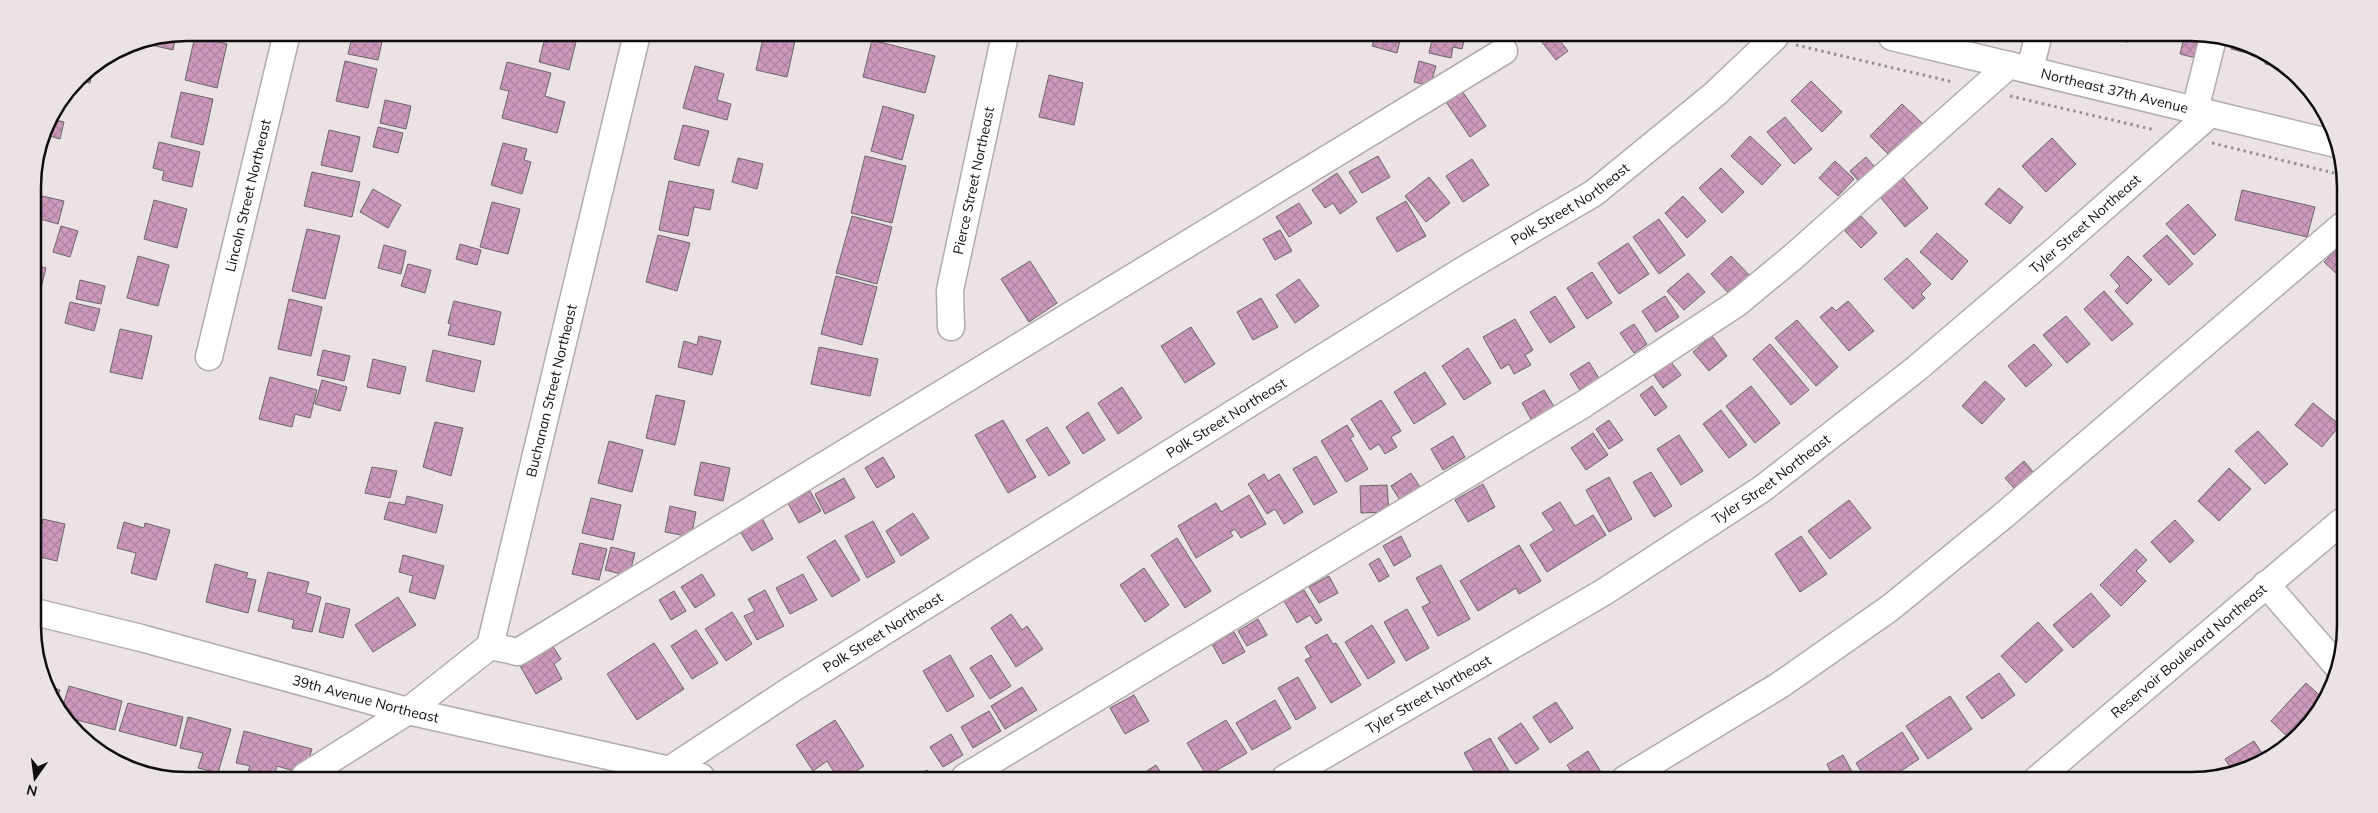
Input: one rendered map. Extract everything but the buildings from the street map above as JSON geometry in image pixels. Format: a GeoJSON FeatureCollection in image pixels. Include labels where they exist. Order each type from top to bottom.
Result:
{"type":"FeatureCollection","features":[{"type":"Feature","properties":{"kind":"street","name":"Lincoln Street Northeast"},"geometry":{"type":"LineString","coordinates":[[209,357],[285,41]]}},
{"type":"Feature","properties":{"kind":"street","name":"Buchanan Street Northeast"},"geometry":{"type":"LineString","coordinates":[[490,646],[635,41]]}},
{"type":"Feature","properties":{"kind":"street","name":"Pierce Street Northeast"},"geometry":{"type":"LineString","coordinates":[[951,327],[950,290],[1004,41]]}},
{"type":"Feature","properties":{"kind":"street","name":"Polk Street Northeast"},"geometry":{"type":"LineString","coordinates":[[667,772],[860,647],[1460,272],[1594,193],[1715,94],[1771,41]]}},
{"type":"Feature","properties":{"kind":"street","name":"Northeast 37th Avenue"},"geometry":{"type":"LineString","coordinates":[[1908,41],[2330,142]]}},
{"type":"Feature","properties":{"kind":"street"},"geometry":{"type":"LineString","coordinates":[[974,772],[1584,404],[1729,309],[2019,68],[2036,41]]}},
{"type":"Feature","properties":{"kind":"street"},"geometry":{"type":"LineString","coordinates":[[2202,112],[2212,43]]}},
{"type":"Feature","properties":{"kind":"street"},"geometry":{"type":"LineString","coordinates":[[312,772],[408,711],[490,646],[518,652],[1504,51]]}},
{"type":"Feature","properties":{"kind":"street","name":"Tyler Street Northeast"},"geometry":{"type":"LineString","coordinates":[[1296,771],[1604,592],[1762,489],[1916,369],[2058,248],[2202,112]]}},
{"type":"Feature","properties":{"kind":"street"},"geometry":{"type":"LineString","coordinates":[[1638,771],[1780,685],[1890,608],[2003,516],[2337,230]]}},
{"type":"Feature","properties":{"kind":"street","name":"Reservoir Boulevard Northeast"},"geometry":{"type":"LineString","coordinates":[[2047,771],[2337,525]]}},
{"type":"Feature","properties":{"kind":"street"},"geometry":{"type":"LineString","coordinates":[[2266,584],[2333,661]]}},
{"type":"Feature","properties":{"kind":"street","name":"39th Avenue Northeast"},"geometry":{"type":"LineString","coordinates":[[41,613],[141,638],[408,711],[660,772]]}},
{"type":"Feature","properties":{"kind":"path"},"geometry":{"type":"LineString","coordinates":[[2220,145],[2336,174]]}}]}
